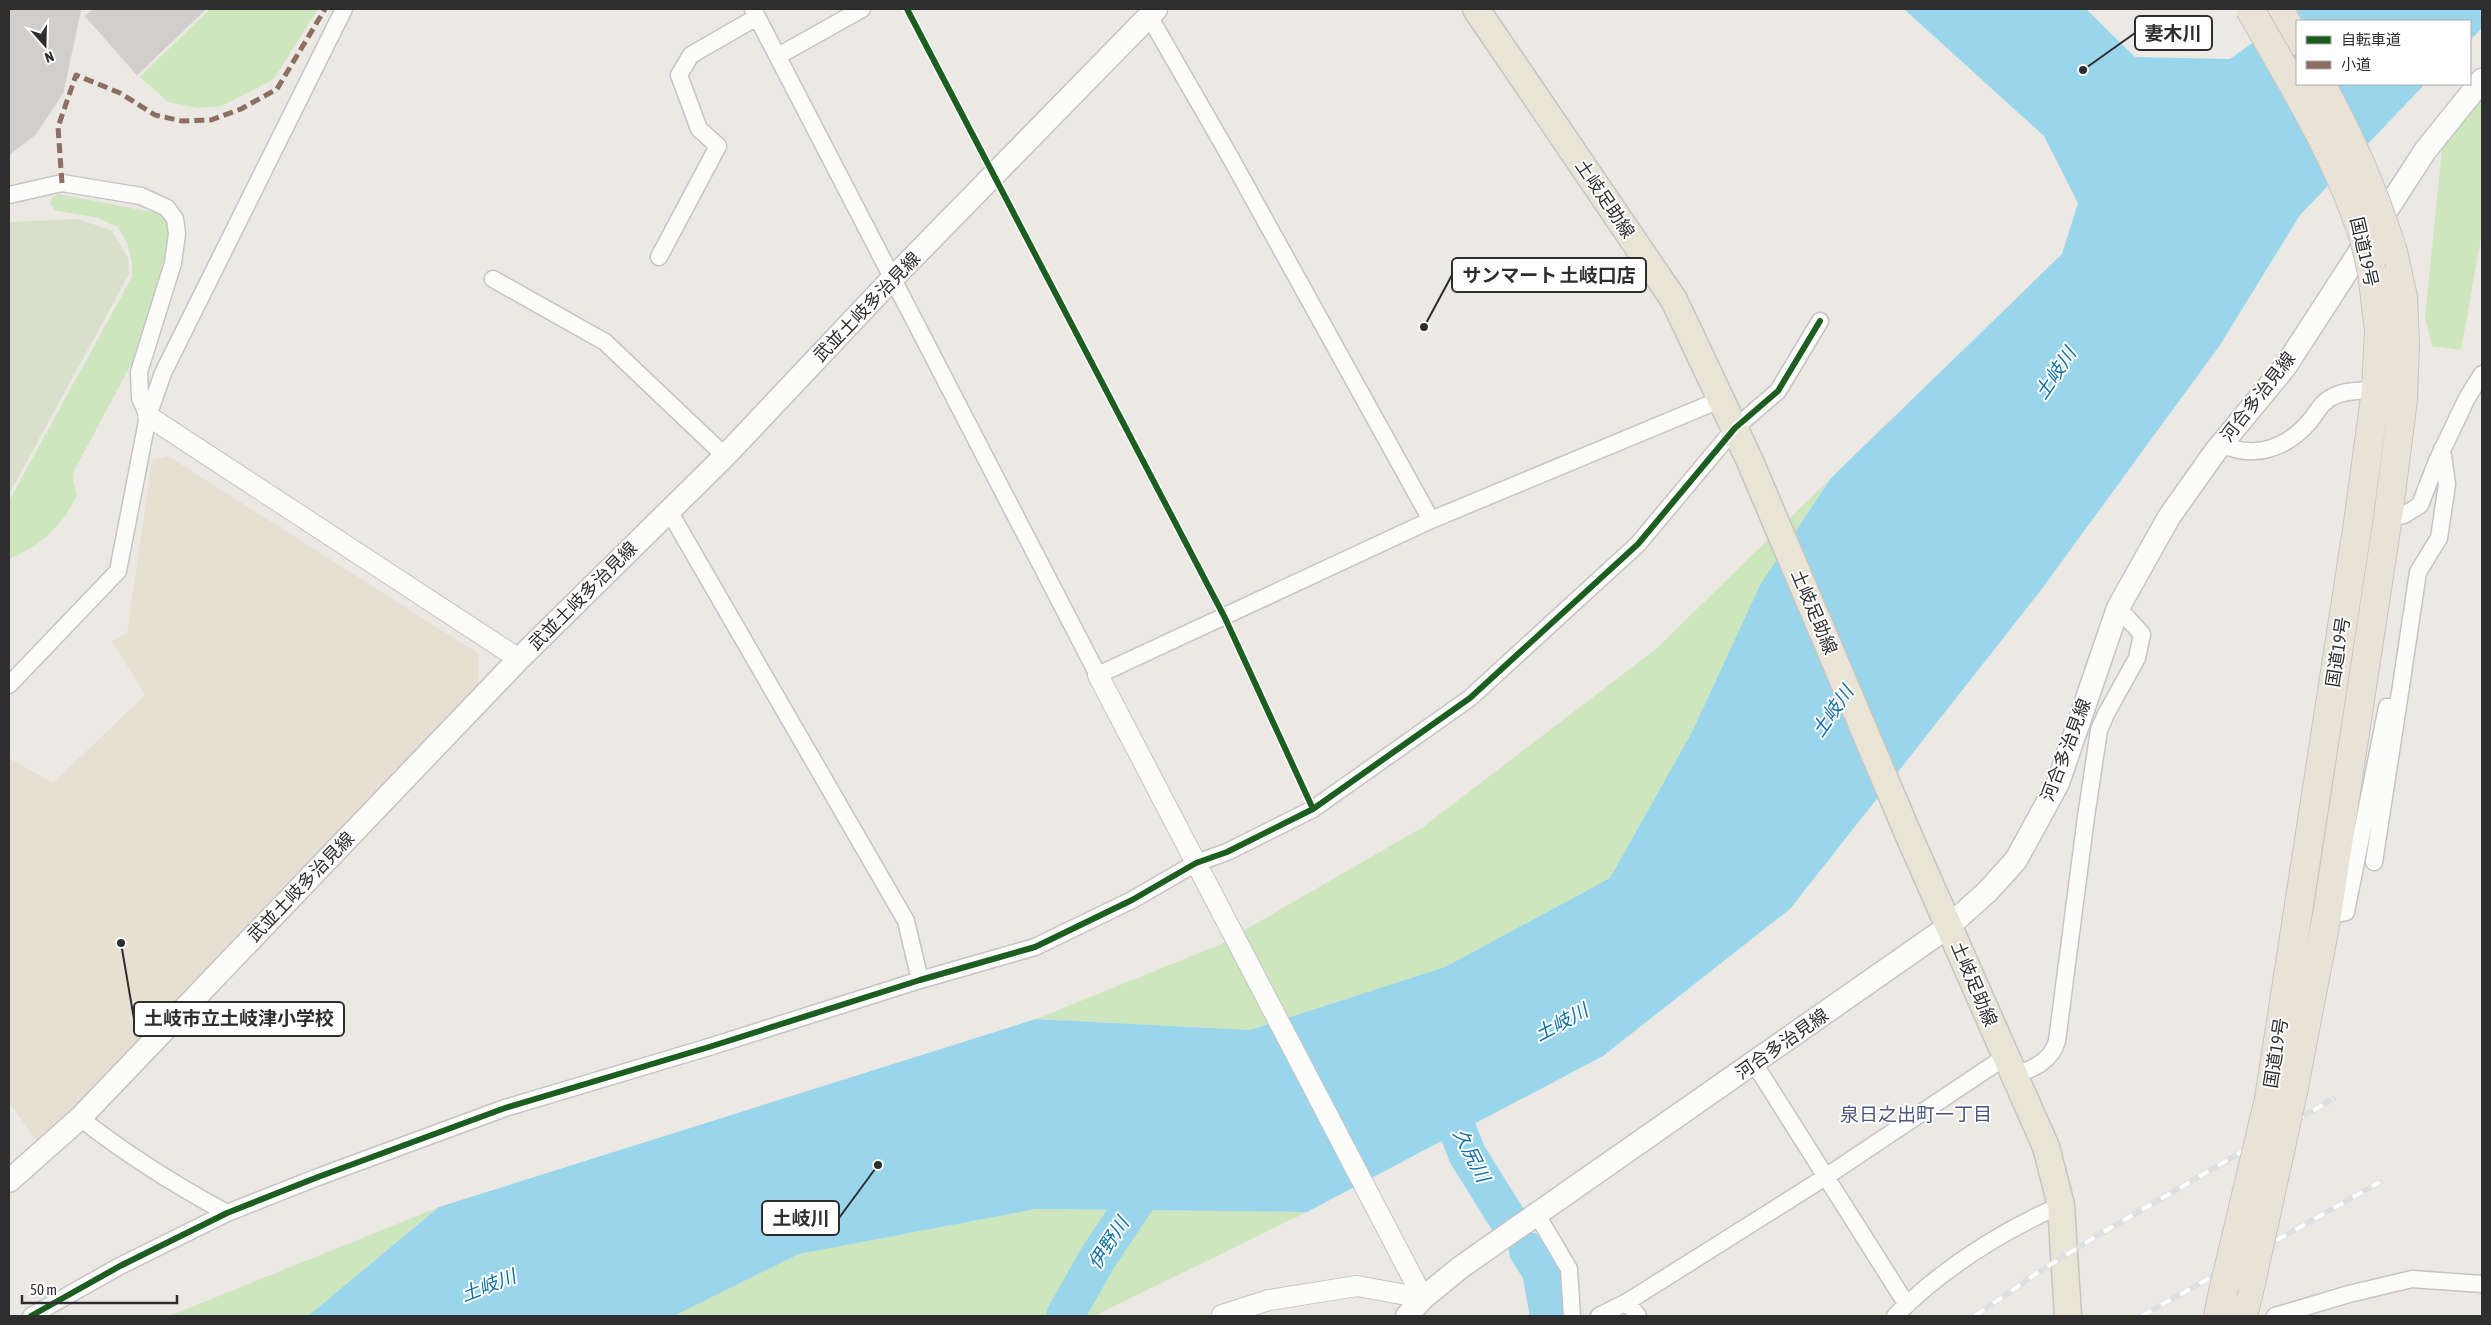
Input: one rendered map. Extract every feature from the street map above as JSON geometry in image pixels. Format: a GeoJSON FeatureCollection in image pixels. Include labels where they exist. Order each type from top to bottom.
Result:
{"type":"FeatureCollection","features":[{"type":"Feature","properties":{"kind":"highway","name":"国道19号"},"geometry":{"type":"LineString","coordinates":[[2243,1316],[2251,1283],[2281,1096],[2376,390],[2378,332],[2372,272],[2360,225],[2346,188],[2325,145],[2250,9]]}},
{"type":"Feature","properties":{"kind":"highway"},"geometry":{"type":"LineString","coordinates":[[2279,9],[2296,39]]}},
{"type":"Feature","properties":{"kind":"highway","name":"国道19号"},"geometry":{"type":"LineString","coordinates":[[2220,1304],[2281,1096],[2326,915],[2388,517],[2403,399],[2404,345],[2402,297],[2392,252],[2376,197],[2350,137],[2322,85]]}},
{"type":"Feature","properties":{"kind":"main road","name":"土岐足助線"},"geometry":{"type":"LineString","coordinates":[[1476,9],[1674,300],[1722,399],[1909,836],[2046,1147],[2061,1205],[2068,1316]]}},
{"type":"Feature","properties":{"kind":"main road","name":"武並土岐多治見線"},"geometry":{"type":"LineString","coordinates":[[9,1181],[80,1118],[519,659],[725,456],[892,279],[1152,12]]}},
{"type":"Feature","properties":{"kind":"main road","name":"河合多治見線"},"geometry":{"type":"LineString","coordinates":[[1407,1316],[1423,1298],[1536,1213],[1754,1063],[1948,926],[1987,892],[2016,860],[2058,783],[2118,608],[2169,517],[2221,444],[2285,368],[2425,151],[2482,80]]}},
{"type":"Feature","properties":{"kind":"street"},"geometry":{"type":"LineString","coordinates":[[9,685],[118,571],[148,416],[163,373],[344,9]]}},
{"type":"Feature","properties":{"kind":"street"},"geometry":{"type":"LineString","coordinates":[[778,56],[862,9]]}},
{"type":"Feature","properties":{"kind":"street"},"geometry":{"type":"LineString","coordinates":[[1152,12],[1431,520]]}},
{"type":"Feature","properties":{"kind":"street"},"geometry":{"type":"LineString","coordinates":[[659,257],[718,146],[699,130],[679,75],[691,55],[755,13],[1423,1298]]}},
{"type":"Feature","properties":{"kind":"street"},"geometry":{"type":"LineString","coordinates":[[9,195],[62,183],[141,196],[167,208],[175,220],[177,234],[173,263],[139,372],[140,398],[148,416],[519,659]]}},
{"type":"Feature","properties":{"kind":"street"},"geometry":{"type":"LineString","coordinates":[[493,279],[605,342],[725,456]]}},
{"type":"Feature","properties":{"kind":"street"},"geometry":{"type":"LineString","coordinates":[[31,1316],[120,1266],[227,1212],[505,1108],[709,1048],[920,980],[1035,947],[1199,869],[1227,852],[1313,809],[1470,698],[1638,544],[1735,428],[1778,391],[1820,321]]}},
{"type":"Feature","properties":{"kind":"street"},"geometry":{"type":"LineString","coordinates":[[2388,517],[2404,516],[2420,505],[2442,449],[2467,398],[2482,374]]}},
{"type":"Feature","properties":{"kind":"street"},"geometry":{"type":"LineString","coordinates":[[2221,444],[2235,451],[2250,453],[2272,449],[2296,435],[2311,420],[2320,405],[2334,396],[2376,390]]}},
{"type":"Feature","properties":{"kind":"street"},"geometry":{"type":"LineString","coordinates":[[1098,675],[1431,520],[1722,399]]}},
{"type":"Feature","properties":{"kind":"street"},"geometry":{"type":"LineString","coordinates":[[2374,862],[2418,572],[2439,538],[2447,484],[2442,449]]}},
{"type":"Feature","properties":{"kind":"street"},"geometry":{"type":"LineString","coordinates":[[669,511],[906,921],[920,980]]}},
{"type":"Feature","properties":{"kind":"street"},"geometry":{"type":"LineString","coordinates":[[1599,1316],[1628,1302],[1827,1176],[2010,1067],[2047,1059],[2054,1051],[2057,1041],[2099,730],[2137,658],[2142,634],[2118,608]]}},
{"type":"Feature","properties":{"kind":"street"},"geometry":{"type":"LineString","coordinates":[[2326,915],[2346,912],[2387,707],[2398,706]]}},
{"type":"Feature","properties":{"kind":"street"},"geometry":{"type":"LineString","coordinates":[[1754,1063],[1907,1304]]}},
{"type":"Feature","properties":{"kind":"street"},"geometry":{"type":"LineString","coordinates":[[80,1118],[115,1145],[193,1194],[227,1212]]}},
{"type":"Feature","properties":{"kind":"street"},"geometry":{"type":"LineString","coordinates":[[1895,1316],[1907,1304],[1968,1256],[2023,1222],[2061,1205]]}},
{"type":"Feature","properties":{"kind":"street"},"geometry":{"type":"LineString","coordinates":[[1536,1213],[1569,1269],[1572,1316]]}},
{"type":"Feature","properties":{"kind":"street"},"geometry":{"type":"LineString","coordinates":[[2275,1316],[2349,1294],[2412,1279],[2482,1284]]}},
{"type":"Feature","properties":{"kind":"street"},"geometry":{"type":"LineString","coordinates":[[1221,1316],[1269,1300],[1358,1286],[1423,1298]]}},
{"type":"Feature","properties":{"kind":"street"},"geometry":{"type":"LineString","coordinates":[[1628,1302],[1638,1316]]}},
{"type":"Feature","properties":{"kind":"shaded area"},"geometry":{"type":"Polygon","coordinates":[[[168,456],[479,654],[478,694],[38,1142],[9,1103],[9,758],[53,783],[145,695],[112,641],[127,633],[152,460],[168,456]]]}},
{"type":"Feature","properties":{"kind":"green space"},"geometry":{"type":"Polygon","coordinates":[[[210,9],[318,9],[274,79],[222,106],[197,108],[168,102],[140,77],[210,9]]]}},
{"type":"Feature","properties":{"kind":"green space"},"geometry":{"type":"Polygon","coordinates":[[[2482,70],[2482,233],[2461,350],[2432,346],[2425,317],[2444,130],[2482,70]]]}},
{"type":"Feature","properties":{"kind":"green space"},"geometry":{"type":"Polygon","coordinates":[[[59,194],[162,214],[169,222],[169,252],[138,351],[74,471],[73,480],[77,495],[64,517],[49,534],[31,548],[9,559],[9,501],[132,277],[132,263],[127,243],[118,227],[98,218],[54,210],[50,203],[53,197],[59,194]]]}},
{"type":"Feature","properties":{"kind":"green space"},"geometry":{"type":"Polygon","coordinates":[[[79,219],[112,231],[128,258],[129,274],[9,494],[9,222],[79,219]]]}},
{"type":"Feature","properties":{"kind":"green space"},"geometry":{"type":"Polygon","coordinates":[[[1831,478],[1760,585],[1692,732],[1610,878],[1445,967],[1250,1030],[1036,1019],[1219,945],[1423,827],[1656,649],[1831,478]]]}},
{"type":"Feature","properties":{"kind":"green space"},"geometry":{"type":"Polygon","coordinates":[[[439,1207],[308,1316],[169,1316],[439,1207]]]}},
{"type":"Feature","properties":{"kind":"green space"},"geometry":{"type":"Polygon","coordinates":[[[1036,1209],[1307,1212],[1094,1316],[674,1316],[799,1254],[1036,1209]]]}},
{"type":"Feature","properties":{"kind":"water"},"geometry":{"type":"Polygon","coordinates":[[[1904,9],[2086,9],[2135,57],[2230,59],[2300,9],[2482,9],[2482,28],[2471,39],[2471,20],[2296,20],[2296,85],[2424,85],[2300,215],[2220,345],[2038,594],[1790,909],[1603,1056],[1307,1212],[1036,1209],[799,1254],[674,1316],[308,1316],[439,1207],[1036,1019],[1250,1030],[1445,967],[1610,878],[1692,732],[1760,585],[1831,478],[2062,254],[2078,203],[2044,136],[1904,9]]]}},
{"type":"Feature","properties":{"kind":"building"},"geometry":{"type":"Polygon","coordinates":[[[9,9],[81,9],[63,93],[36,134],[9,155],[9,9]]]}},
{"type":"Feature","properties":{"kind":"building"},"geometry":{"type":"Polygon","coordinates":[[[94,9],[206,9],[137,75],[85,16],[94,9]]]}},
{"type":"Feature","properties":{"kind":"waterway","name":"久尻川"},"geometry":{"type":"LineString","coordinates":[[1441,1087],[1467,1154],[1508,1220]]}},
{"type":"Feature","properties":{"kind":"waterway","name":"伊野川"},"geometry":{"type":"LineString","coordinates":[[1065,1316],[1097,1259],[1155,1172]]}},
{"type":"Feature","properties":{"kind":"waterway","name":"久尻川"},"geometry":{"type":"LineString","coordinates":[[1528,1251],[1541,1271],[1549,1316]]}},
{"type":"Feature","properties":{"kind":"railway"},"geometry":{"type":"LineString","coordinates":[[1975,1316],[2037,1273],[2095,1237],[2333,1099]]}},
{"type":"Feature","properties":{"kind":"railway"},"geometry":{"type":"LineString","coordinates":[[2142,1316],[2380,1182]]}},
{"type":"Feature","properties":{"kind":"marked path"},"geometry":{"type":"LineString","coordinates":[[62,183],[58,127],[76,75],[120,93],[155,115],[182,121],[211,120],[241,109],[277,89],[325,9]]}},
{"type":"Feature","properties":{"kind":"cycle path"},"geometry":{"type":"LineString","coordinates":[[907,9],[1225,618],[1313,809]]}},
{"type":"Feature","properties":{"kind":"cycle path"},"geometry":{"type":"LineString","coordinates":[[31,1316],[120,1266],[227,1213],[318,1177],[505,1108],[709,1047],[920,980],[1035,947],[1132,900],[1196,863],[1227,852],[1313,809],[1470,698],[1638,544],[1735,428],[1778,391],[1820,321]]}},
{"type":"Feature","properties":{"kind":"place","name":"妻木川"},"geometry":{"type":"Point","coordinates":[2083,70]}},
{"type":"Feature","properties":{"kind":"place","name":"サンマート 土岐口店"},"geometry":{"type":"Point","coordinates":[1424,327]}},
{"type":"Feature","properties":{"kind":"place","name":"土岐市立土岐津小学校"},"geometry":{"type":"Point","coordinates":[121,943]}},
{"type":"Feature","properties":{"kind":"place","name":"土岐川"},"geometry":{"type":"Point","coordinates":[878,1165]}},
{"type":"Feature","properties":{"kind":"district","name":"泉日之出町一丁目"},"geometry":{"type":"Point","coordinates":[1916,1114]}}]}
